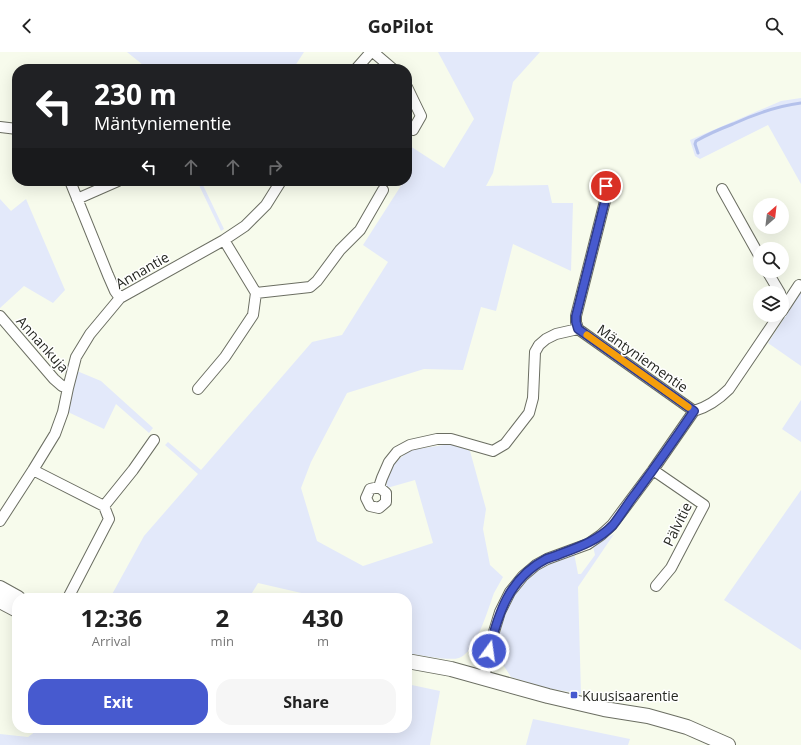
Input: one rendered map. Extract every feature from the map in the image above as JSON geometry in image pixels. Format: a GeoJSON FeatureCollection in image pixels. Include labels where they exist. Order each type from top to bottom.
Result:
{"type":"FeatureCollection","features":[{"type":"Feature","properties":{"kind":"street"},"geometry":{"type":"LineString","coordinates":[[361,64],[372,52],[387,64]]}},
{"type":"Feature","properties":{"kind":"street"},"geometry":{"type":"LineString","coordinates":[[412,97],[421,116],[413,130]]}},
{"type":"Feature","properties":{"kind":"street"},"geometry":{"type":"LineString","coordinates":[[0,127],[12,129]]}},
{"type":"Feature","properties":{"kind":"street"},"geometry":{"type":"LineString","coordinates":[[72,186],[108,275],[120,298]]}},
{"type":"Feature","properties":{"kind":"street"},"geometry":{"type":"LineString","coordinates":[[77,199],[107,186]]}},
{"type":"Feature","properties":{"kind":"street","name":"Annantie"},"geometry":{"type":"LineString","coordinates":[[0,521],[55,434],[63,412],[76,357],[90,334],[120,298],[224,240],[245,226],[266,205],[279,186]]}},
{"type":"Feature","properties":{"kind":"street","name":"Mäntyniementie"},"geometry":{"type":"LineString","coordinates":[[606,186],[605,201],[576,316],[578,329],[694,411]]}},
{"type":"Feature","properties":{"kind":"street"},"geometry":{"type":"LineString","coordinates":[[722,189],[753,245]]}},
{"type":"Feature","properties":{"kind":"street"},"geometry":{"type":"LineString","coordinates":[[256,293],[310,287],[317,281],[340,250],[360,230],[383,190]]}},
{"type":"Feature","properties":{"kind":"street"},"geometry":{"type":"LineString","coordinates":[[198,389],[225,357],[253,315],[256,293],[224,240]]}},
{"type":"Feature","properties":{"kind":"street"},"geometry":{"type":"LineString","coordinates":[[789,297],[799,285]]}},
{"type":"Feature","properties":{"kind":"street","name":"Annankuja"},"geometry":{"type":"LineString","coordinates":[[0,316],[54,379],[62,386],[68,388]]}},
{"type":"Feature","properties":{"kind":"street"},"geometry":{"type":"LineString","coordinates":[[484,678],[496,624],[500,612],[514,587],[523,576],[536,565],[547,559],[588,544],[612,525],[694,411],[702,409],[719,398],[729,389],[774,322]]}},
{"type":"Feature","properties":{"kind":"street"},"geometry":{"type":"LineString","coordinates":[[379,487],[389,462],[397,452],[410,445],[437,439],[451,439],[493,451],[505,444],[529,413],[533,398],[535,352],[539,345],[546,339],[556,334],[578,329]]}},
{"type":"Feature","properties":{"kind":"street"},"geometry":{"type":"LineString","coordinates":[[104,506],[133,470],[154,440]]}},
{"type":"Feature","properties":{"kind":"street"},"geometry":{"type":"LineString","coordinates":[[33,470],[104,506],[109,519],[71,593]]}},
{"type":"Feature","properties":{"kind":"street","name":"Pälvitie"},"geometry":{"type":"LineString","coordinates":[[653,470],[704,506],[670,568],[656,586]]}},
{"type":"Feature","properties":{"kind":"street"},"geometry":{"type":"LineString","coordinates":[[0,588],[12,595]]}},
{"type":"Feature","properties":{"kind":"street"},"geometry":{"type":"LineString","coordinates":[[0,601],[12,607]]}},
{"type":"Feature","properties":{"kind":"street"},"geometry":{"type":"LineString","coordinates":[[412,662],[484,678],[548,696],[687,726],[728,745]]}},
{"type":"Feature","properties":{"kind":"shaded area"},"geometry":{"type":"Polygon","coordinates":[[[127,52],[304,52],[296,64],[142,64],[127,52]]]}},
{"type":"Feature","properties":{"kind":"shaded area"},"geometry":{"type":"Polygon","coordinates":[[[438,52],[540,52],[513,82],[493,173],[486,186],[548,185],[552,203],[573,203],[571,271],[513,244],[496,311],[481,307],[463,370],[424,369],[347,393],[311,462],[301,488],[317,541],[363,566],[433,543],[415,480],[387,488],[386,481],[393,464],[410,450],[451,444],[470,451],[486,509],[483,529],[490,565],[503,577],[494,593],[481,629],[471,648],[465,654],[455,659],[412,654],[412,593],[301,593],[258,583],[252,593],[113,593],[144,536],[198,474],[165,445],[168,442],[201,470],[312,342],[342,335],[388,262],[363,245],[401,186],[412,186],[412,147],[444,168],[474,119],[438,52]]]}},
{"type":"Feature","properties":{"kind":"shaded area"},"geometry":{"type":"Polygon","coordinates":[[[801,98],[801,184],[768,125],[700,159],[695,156],[690,140],[781,101],[801,98]]]}},
{"type":"Feature","properties":{"kind":"shaded area"},"geometry":{"type":"Polygon","coordinates":[[[199,186],[203,186],[224,229],[221,231],[199,186]]]}},
{"type":"Feature","properties":{"kind":"shaded area"},"geometry":{"type":"Polygon","coordinates":[[[0,199],[11,211],[26,199],[65,290],[53,303],[24,286],[0,308],[0,199]]]}},
{"type":"Feature","properties":{"kind":"shaded area"},"geometry":{"type":"Polygon","coordinates":[[[801,292],[801,366],[768,343],[782,322],[789,322],[789,311],[801,292]]]}},
{"type":"Feature","properties":{"kind":"shaded area"},"geometry":{"type":"Polygon","coordinates":[[[77,371],[101,381],[153,428],[149,433],[116,404],[104,429],[68,412],[77,371]]]}},
{"type":"Feature","properties":{"kind":"shaded area"},"geometry":{"type":"Polygon","coordinates":[[[801,400],[801,442],[782,429],[801,400]]]}},
{"type":"Feature","properties":{"kind":"shaded area"},"geometry":{"type":"Polygon","coordinates":[[[801,490],[801,650],[724,600],[801,490]]]}},
{"type":"Feature","properties":{"kind":"shaded area"},"geometry":{"type":"Polygon","coordinates":[[[614,534],[578,587],[581,694],[547,688],[511,677],[499,656],[499,639],[505,614],[515,592],[531,575],[537,571],[548,564],[574,553],[578,574],[581,574],[595,555],[593,546],[614,534]]]}},
{"type":"Feature","properties":{"kind":"shaded area"},"geometry":{"type":"Polygon","coordinates":[[[412,685],[440,691],[430,745],[0,745],[0,734],[28,737],[33,733],[412,733],[412,685]]]}},
{"type":"Feature","properties":{"kind":"shaded area"},"geometry":{"type":"Polygon","coordinates":[[[533,719],[630,739],[628,745],[526,745],[533,719]]]}},
{"type":"Feature","properties":{"kind":"waterway"},"geometry":{"type":"LineString","coordinates":[[698,153],[695,144],[696,141],[710,134],[766,111],[801,103]]}},
{"type":"Feature","properties":{"kind":"slow traffic"},"geometry":{"type":"LineString","coordinates":[[587,335],[688,407]]}},
{"type":"Feature","properties":{"kind":"place","name":"Kuusisaarentie"},"geometry":{"type":"Point","coordinates":[574,695]}},
{"type":"Feature","properties":{"kind":"route"},"geometry":{"type":"LineString","coordinates":[[489,651],[500,612],[510,592],[523,576],[536,565],[547,559],[588,544],[612,525],[694,411],[578,329],[576,316],[605,201],[606,186]]}}]}
